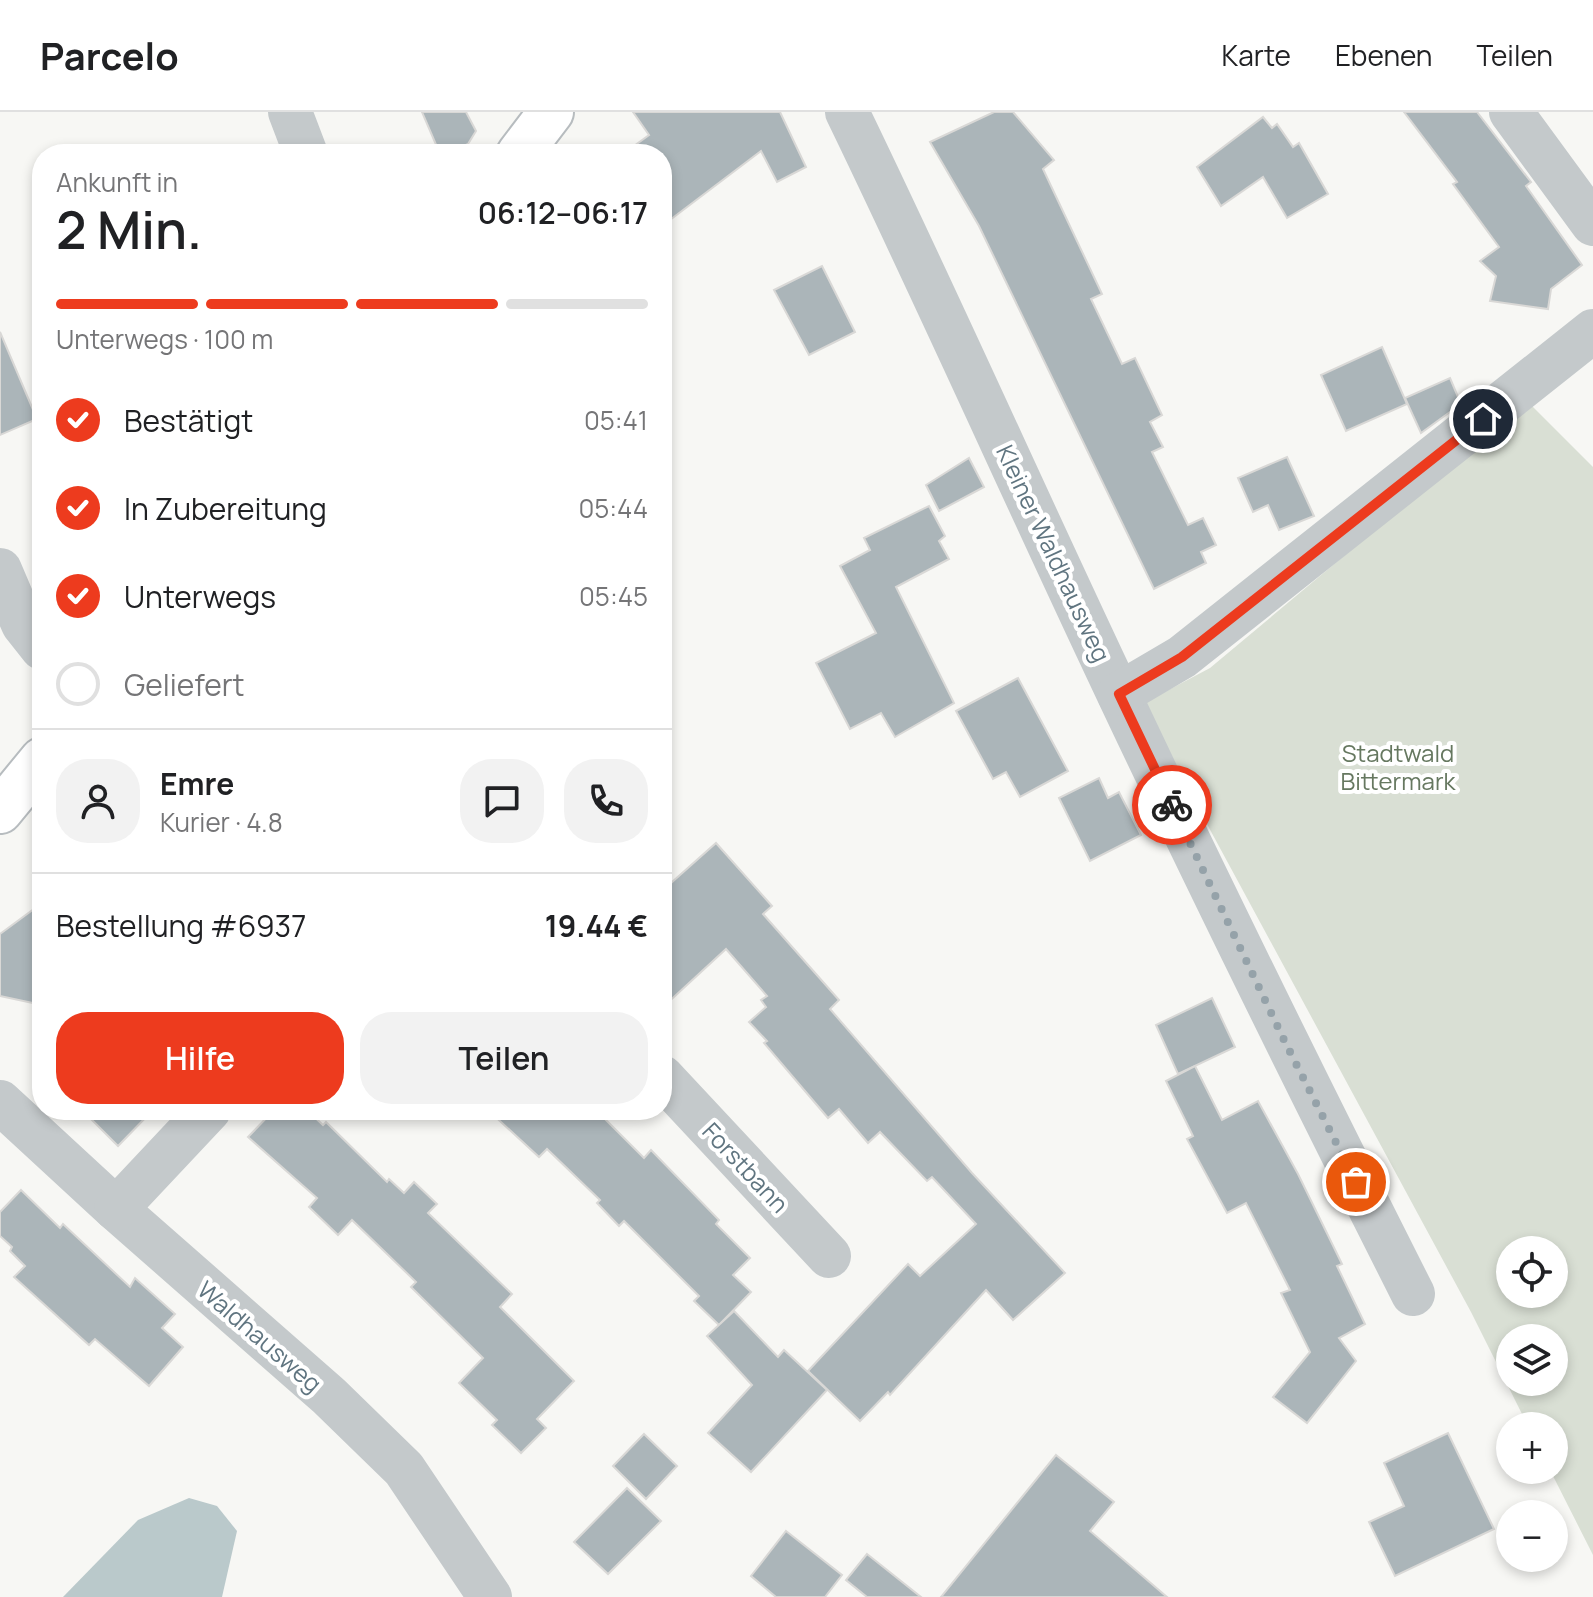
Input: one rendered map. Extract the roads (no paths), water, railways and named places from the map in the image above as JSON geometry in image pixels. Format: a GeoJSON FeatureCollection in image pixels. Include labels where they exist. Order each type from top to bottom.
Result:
{"type":"FeatureCollection","features":[{"type":"Feature","properties":{"kind":"main road"},"geometry":{"type":"LineString","coordinates":[[527,144],[551,112]]}},
{"type":"Feature","properties":{"kind":"main road"},"geometry":{"type":"LineString","coordinates":[[0,811],[32,772]]}},
{"type":"Feature","properties":{"kind":"street"},"geometry":{"type":"LineString","coordinates":[[290,112],[302,144]]}},
{"type":"Feature","properties":{"kind":"street","name":"Kleiner Waldhausweg"},"geometry":{"type":"LineString","coordinates":[[847,112],[1285,1042],[1413,1294]]}},
{"type":"Feature","properties":{"kind":"street"},"geometry":{"type":"LineString","coordinates":[[1511,112],[1593,224]]}},
{"type":"Feature","properties":{"kind":"street"},"geometry":{"type":"LineString","coordinates":[[1119,694],[1182,657],[1593,331]]}},
{"type":"Feature","properties":{"kind":"street"},"geometry":{"type":"LineString","coordinates":[[0,570],[23,624],[32,635]]}},
{"type":"Feature","properties":{"kind":"street","name":"Forstbann"},"geometry":{"type":"LineString","coordinates":[[672,1088],[829,1256]]}},
{"type":"Feature","properties":{"kind":"street","name":"Waldhausweg"},"geometry":{"type":"LineString","coordinates":[[0,1102],[116,1209],[329,1396],[404,1469],[490,1597]]}},
{"type":"Feature","properties":{"kind":"street"},"geometry":{"type":"LineString","coordinates":[[116,1209],[200,1120]]}},
{"type":"Feature","properties":{"kind":"park label","name":"Stadtwald Bittermark"},"geometry":{"type":"Point","coordinates":[1398,766]}}]}
